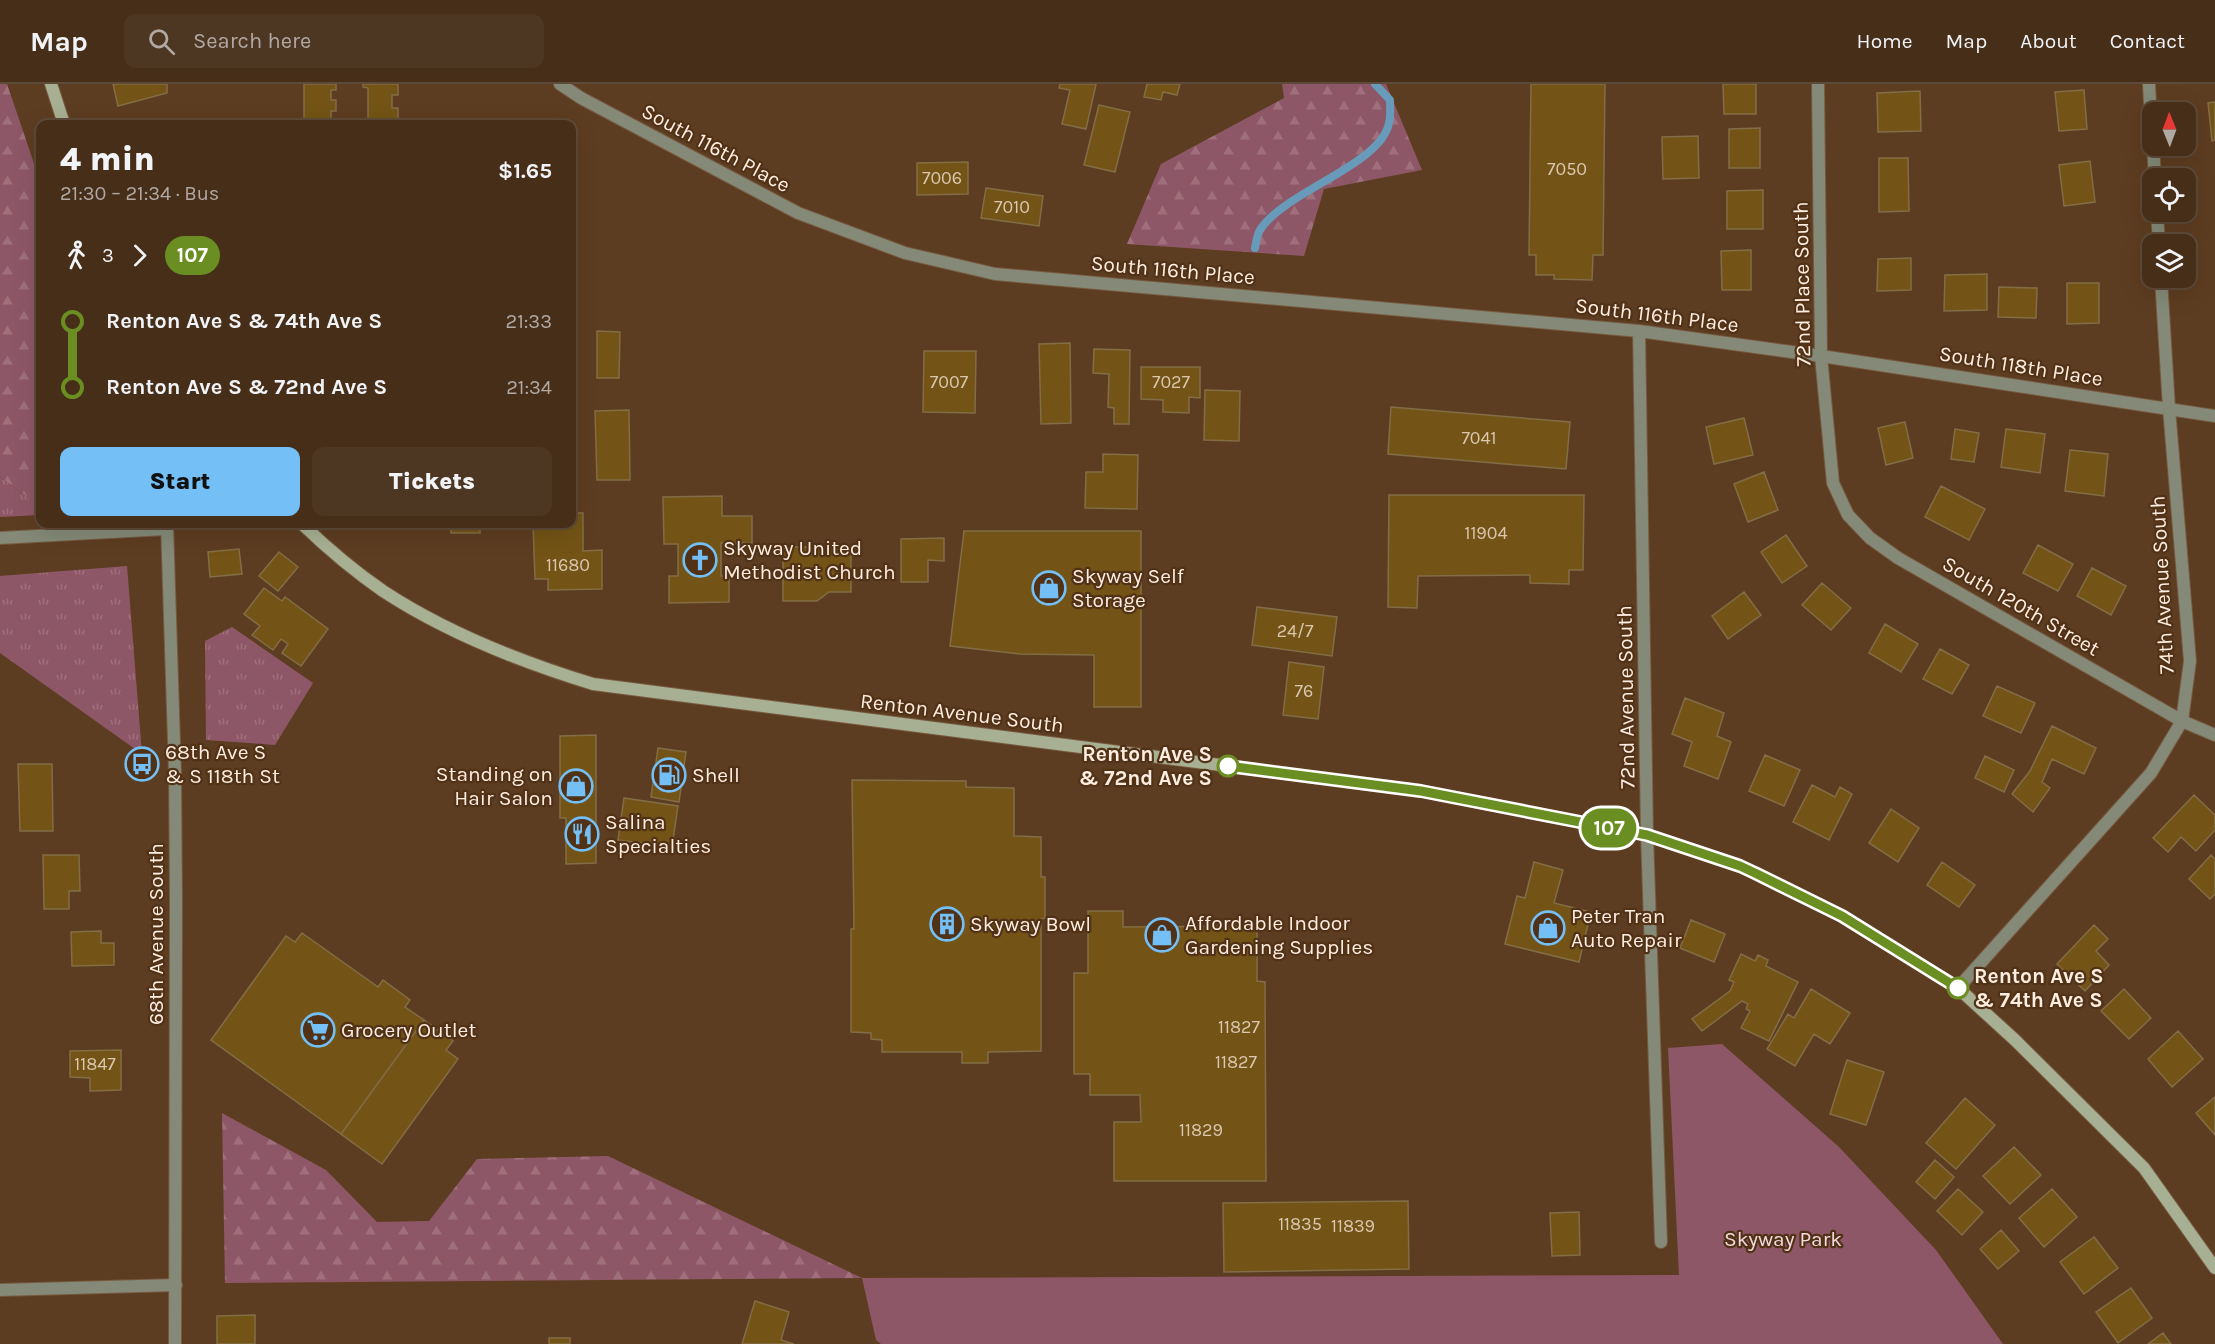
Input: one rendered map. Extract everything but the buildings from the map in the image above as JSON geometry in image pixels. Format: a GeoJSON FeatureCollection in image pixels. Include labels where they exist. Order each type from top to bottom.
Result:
{"type":"FeatureCollection","features":[{"type":"Feature","properties":{"kind":"main road"},"geometry":{"type":"LineString","coordinates":[[51,84],[63,120]]}},
{"type":"Feature","properties":{"kind":"main road","name":"Renton Avenue South"},"geometry":{"type":"LineString","coordinates":[[306,528],[333,554],[383,591],[412,608],[446,626],[539,667],[593,684],[1421,791],[1647,835],[1750,871],[1842,916],[1958,988],[2015,1040],[2144,1168],[2215,1268]]}},
{"type":"Feature","properties":{"kind":"street","name":"South 116th Place"},"geometry":{"type":"LineString","coordinates":[[560,84],[581,98],[798,213],[905,253],[995,274],[1639,331],[1821,356]]}},
{"type":"Feature","properties":{"kind":"street"},"geometry":{"type":"LineString","coordinates":[[581,98],[584,84]]}},
{"type":"Feature","properties":{"kind":"street","name":"72nd Place South"},"geometry":{"type":"LineString","coordinates":[[1818,84],[1821,356],[1833,483]]}},
{"type":"Feature","properties":{"kind":"street"},"geometry":{"type":"LineString","coordinates":[[2149,84],[2150,102]]}},
{"type":"Feature","properties":{"kind":"street","name":"74th Avenue South"},"geometry":{"type":"LineString","coordinates":[[1958,988],[2151,773],[2182,721],[2190,661],[2162,288]]}},
{"type":"Feature","properties":{"kind":"street","name":"72nd Avenue South"},"geometry":{"type":"LineString","coordinates":[[1639,331],[1647,835],[1661,1242]]}},
{"type":"Feature","properties":{"kind":"street","name":"South 118th Place"},"geometry":{"type":"LineString","coordinates":[[1821,356],[2215,416]]}},
{"type":"Feature","properties":{"kind":"street","name":"South 120th Street"},"geometry":{"type":"LineString","coordinates":[[1833,483],[1848,515],[1870,538],[1898,558],[2182,721],[2215,735]]}},
{"type":"Feature","properties":{"kind":"street"},"geometry":{"type":"LineString","coordinates":[[0,538],[138,528]]}},
{"type":"Feature","properties":{"kind":"street","name":"68th Avenue South"},"geometry":{"type":"LineString","coordinates":[[166,528],[175,773],[175,1344]]}},
{"type":"Feature","properties":{"kind":"street"},"geometry":{"type":"LineString","coordinates":[[0,1290],[176,1285]]}},
{"type":"Feature","properties":{"kind":"green space"},"geometry":{"type":"Polygon","coordinates":[[[0,84],[7,84],[36,169],[36,503],[0,477],[0,84]]]}},
{"type":"Feature","properties":{"kind":"green space"},"geometry":{"type":"Polygon","coordinates":[[[1282,84],[1386,84],[1422,170],[1324,189],[1304,256],[1127,244],[1161,164],[1284,98],[1282,84]]]}},
{"type":"Feature","properties":{"kind":"green space"},"geometry":{"type":"Polygon","coordinates":[[[0,477],[36,503],[36,515],[0,517],[0,477]]]}},
{"type":"Feature","properties":{"kind":"green space"},"geometry":{"type":"Polygon","coordinates":[[[127,566],[142,754],[0,653],[0,576],[127,566]]]}},
{"type":"Feature","properties":{"kind":"green space"},"geometry":{"type":"Polygon","coordinates":[[[232,627],[313,683],[275,745],[206,740],[205,641],[232,627]]]}},
{"type":"Feature","properties":{"kind":"green space","name":"Skyway Park"},"geometry":{"type":"Polygon","coordinates":[[[1722,1044],[1839,1147],[1936,1250],[2003,1344],[881,1344],[876,1340],[862,1278],[1679,1275],[1668,1048],[1722,1044]]]}},
{"type":"Feature","properties":{"kind":"green space"},"geometry":{"type":"Polygon","coordinates":[[[222,1113],[326,1170],[377,1222],[429,1221],[477,1159],[608,1156],[862,1278],[225,1283],[222,1113]]]}},
{"type":"Feature","properties":{"kind":"waterway"},"geometry":{"type":"LineString","coordinates":[[1255,248],[1260,230],[1272,216],[1351,165],[1369,152],[1382,138],[1390,120],[1390,100],[1375,84]]}},
{"type":"Feature","properties":{"kind":"bus line","name":"107"},"geometry":{"type":"LineString","coordinates":[[1228,766],[1421,791],[1647,835],[1755,873],[1842,916],[1958,988]]}},
{"type":"Feature","properties":{"kind":"place","name":"Skyway United Methodist Church"},"geometry":{"type":"Point","coordinates":[700,560]}},
{"type":"Feature","properties":{"kind":"place","name":"Skyway Self Storage"},"geometry":{"type":"Point","coordinates":[1049,588]}},
{"type":"Feature","properties":{"kind":"place","name":"68th Ave S & S 118th St"},"geometry":{"type":"Point","coordinates":[142,764]}},
{"type":"Feature","properties":{"kind":"place","name":"Renton Ave S & 72nd Ave S"},"geometry":{"type":"Point","coordinates":[1228,766]}},
{"type":"Feature","properties":{"kind":"place","name":"Shell"},"geometry":{"type":"Point","coordinates":[669,775]}},
{"type":"Feature","properties":{"kind":"place","name":"Standing on Hair Salon"},"geometry":{"type":"Point","coordinates":[576,786]}},
{"type":"Feature","properties":{"kind":"place","name":"Salina Specialties"},"geometry":{"type":"Point","coordinates":[582,834]}},
{"type":"Feature","properties":{"kind":"place","name":"Skyway Bowl"},"geometry":{"type":"Point","coordinates":[947,924]}},
{"type":"Feature","properties":{"kind":"place","name":"Peter Tran Auto Repair"},"geometry":{"type":"Point","coordinates":[1548,928]}},
{"type":"Feature","properties":{"kind":"place","name":"Affordable Indoor Gardening Supplies"},"geometry":{"type":"Point","coordinates":[1162,935]}},
{"type":"Feature","properties":{"kind":"place","name":"Renton Ave S & 74th Ave S"},"geometry":{"type":"Point","coordinates":[1958,988]}},
{"type":"Feature","properties":{"kind":"place","name":"Grocery Outlet"},"geometry":{"type":"Point","coordinates":[318,1030]}}]}
